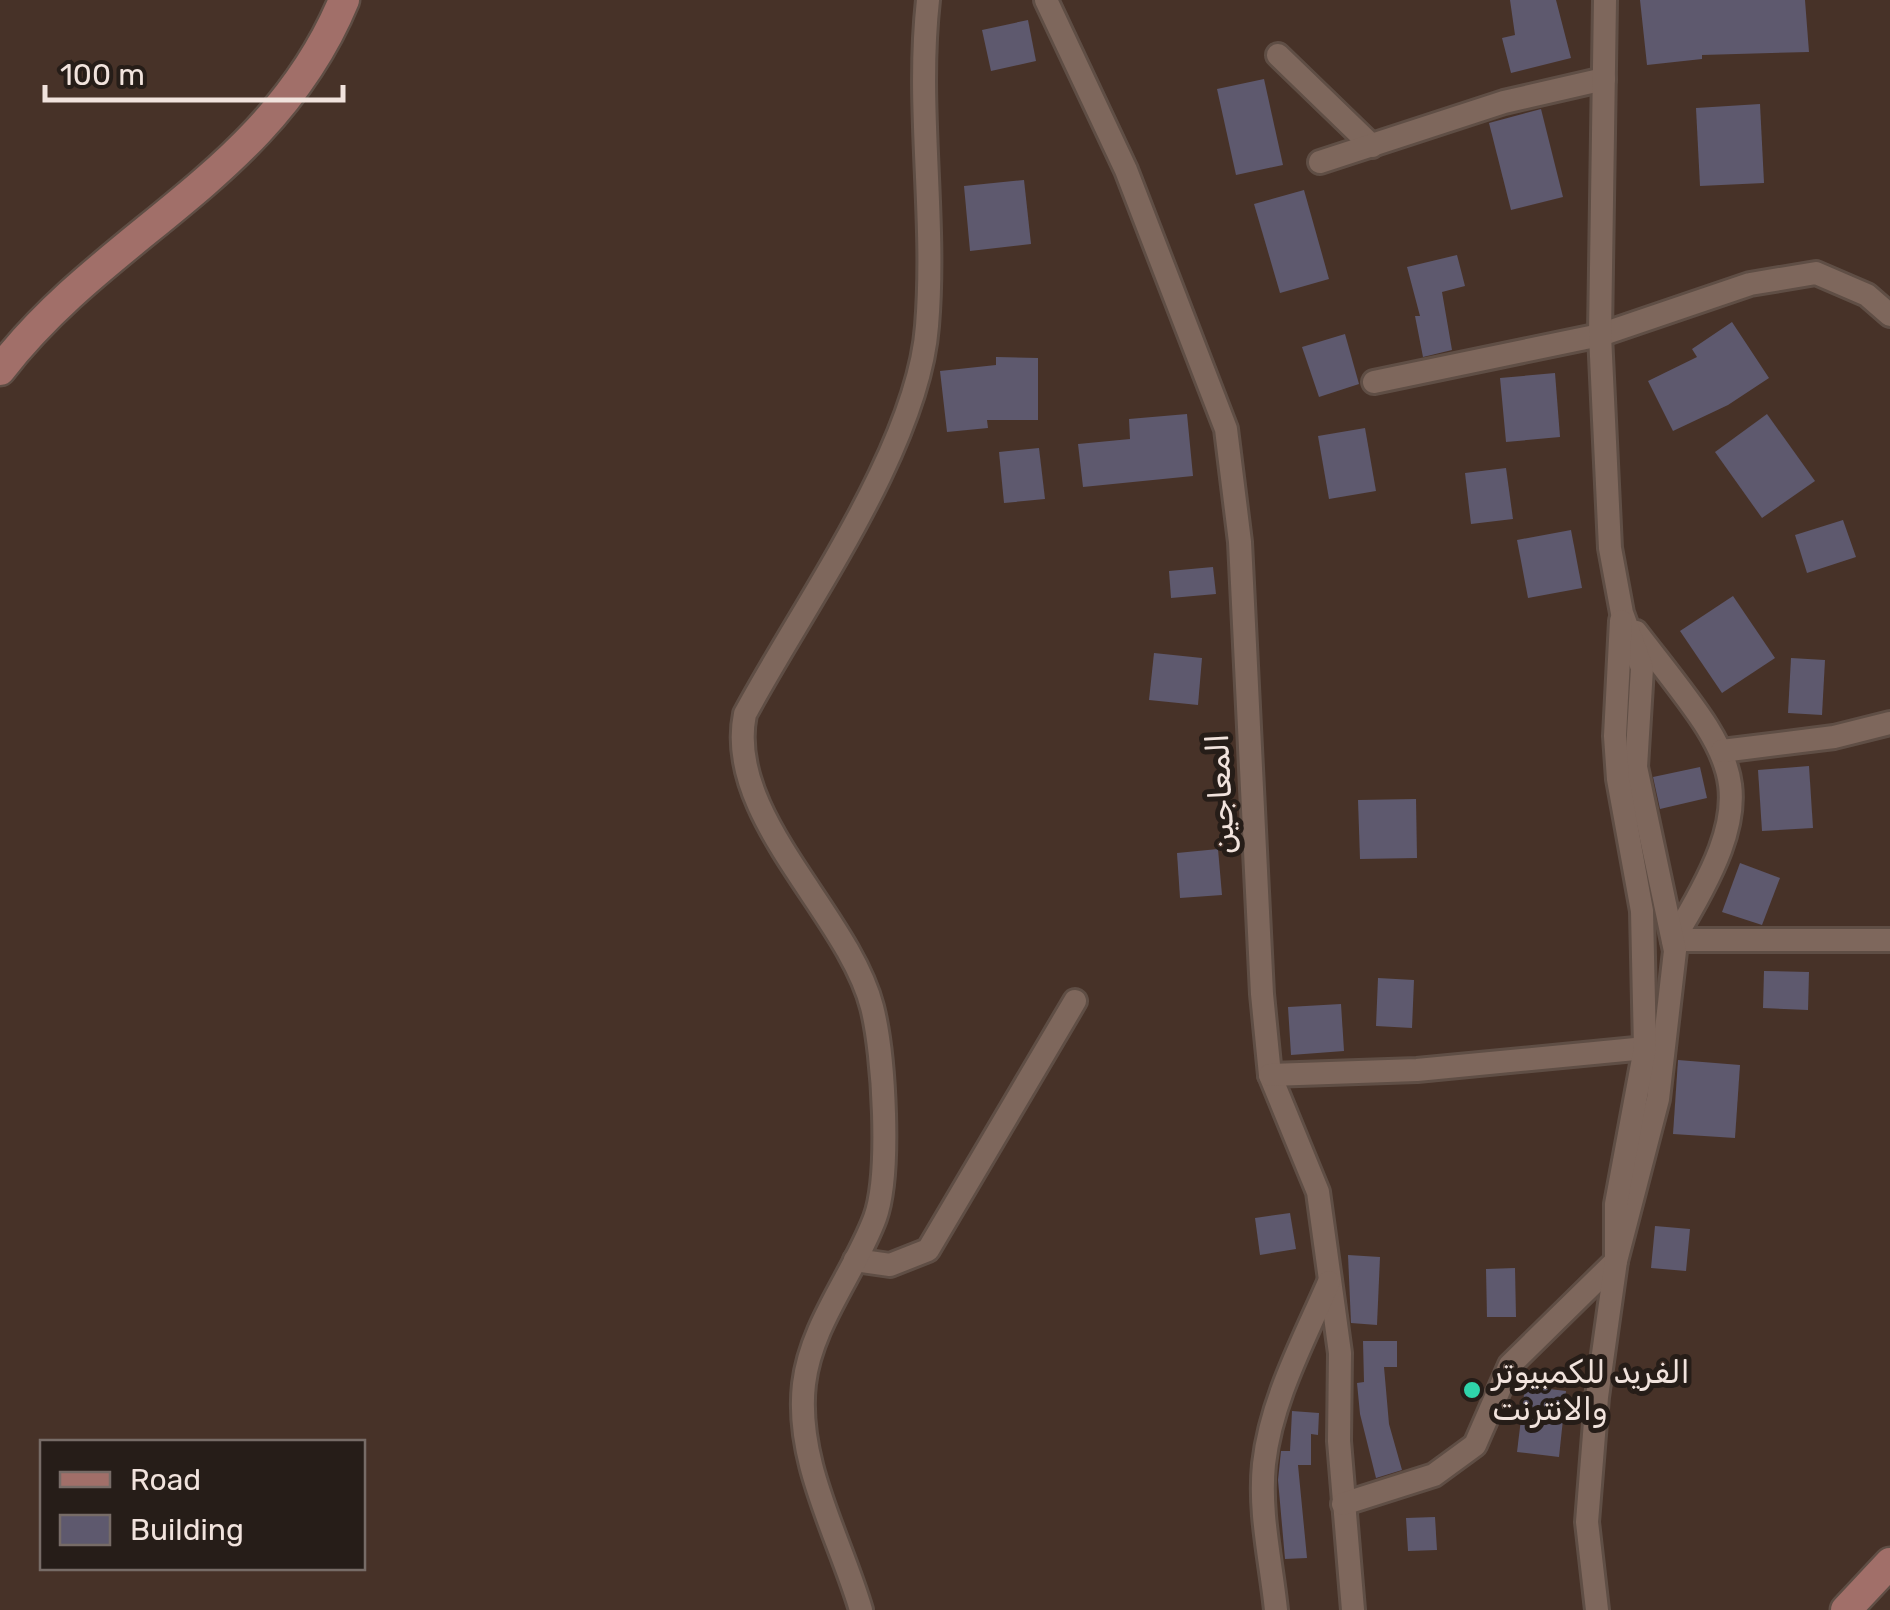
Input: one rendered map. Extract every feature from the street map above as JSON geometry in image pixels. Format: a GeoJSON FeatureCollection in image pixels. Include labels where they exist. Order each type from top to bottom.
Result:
{"type":"FeatureCollection","features":[{"type":"Feature","properties":{"kind":"street"},"geometry":{"type":"LineString","coordinates":[[0,370],[57,310],[186,202],[279,109],[316,60],[344,0]]}},
{"type":"Feature","properties":{"kind":"street"},"geometry":{"type":"LineString","coordinates":[[861,1610],[816,1480],[804,1430],[804,1383],[818,1332],[876,1215],[883,1173],[872,1006],[849,957],[761,806],[740,737],[745,714],[834,560],[902,426],[918,376],[927,328],[929,270],[923,102],[928,0]]}},
{"type":"Feature","properties":{"kind":"street","name":"المعاجين"},"geometry":{"type":"LineString","coordinates":[[1046,0],[1126,170],[1226,429],[1240,542],[1262,994],[1270,1074],[1318,1192],[1340,1353],[1344,1504],[1353,1610]]}},
{"type":"Feature","properties":{"kind":"street"},"geometry":{"type":"LineString","coordinates":[[1605,0],[1600,335],[1609,529],[1622,613],[1642,668],[1636,767],[1673,940]]}},
{"type":"Feature","properties":{"kind":"street"},"geometry":{"type":"LineString","coordinates":[[1278,55],[1372,146]]}},
{"type":"Feature","properties":{"kind":"street"},"geometry":{"type":"LineString","coordinates":[[1320,162],[1504,102],[1604,79]]}},
{"type":"Feature","properties":{"kind":"street"},"geometry":{"type":"LineString","coordinates":[[1374,382],[1600,335],[1750,284],[1816,272],[1867,295],[1890,315]]}},
{"type":"Feature","properties":{"kind":"street"},"geometry":{"type":"LineString","coordinates":[[1622,613],[1615,736],[1620,796],[1642,911],[1654,1047]]}},
{"type":"Feature","properties":{"kind":"street"},"geometry":{"type":"LineString","coordinates":[[1597,1610],[1587,1522],[1616,1261],[1616,1204],[1654,1047],[1673,940],[1706,886],[1726,834],[1733,792],[1722,752],[1695,707],[1622,613]]}},
{"type":"Feature","properties":{"kind":"street"},"geometry":{"type":"LineString","coordinates":[[1722,752],[1834,737],[1890,722]]}},
{"type":"Feature","properties":{"kind":"street"},"geometry":{"type":"LineString","coordinates":[[1673,940],[1890,940]]}},
{"type":"Feature","properties":{"kind":"street"},"geometry":{"type":"LineString","coordinates":[[855,1260],[890,1265],[928,1250],[1075,1001]]}},
{"type":"Feature","properties":{"kind":"street"},"geometry":{"type":"LineString","coordinates":[[1270,1074],[1417,1070],[1654,1047]]}},
{"type":"Feature","properties":{"kind":"street"},"geometry":{"type":"LineString","coordinates":[[1344,1504],[1434,1475],[1461,1458],[1485,1427],[1510,1365],[1568,1313],[1616,1261]]}},
{"type":"Feature","properties":{"kind":"street"},"geometry":{"type":"LineString","coordinates":[[1276,1610],[1266,1542],[1264,1466],[1272,1420],[1329,1282]]}},
{"type":"Feature","properties":{"kind":"street"},"geometry":{"type":"LineString","coordinates":[[1846,1610],[1890,1564]]}},
{"type":"Feature","properties":{"kind":"building"},"geometry":{"type":"Polygon","coordinates":[[[1510,0],[1556,0],[1571,58],[1511,73],[1502,38],[1515,35],[1510,0]]]}},
{"type":"Feature","properties":{"kind":"building"},"geometry":{"type":"Polygon","coordinates":[[[1640,0],[1805,0],[1809,52],[1702,55],[1702,59],[1647,65],[1640,0]]]}},
{"type":"Feature","properties":{"kind":"building"},"geometry":{"type":"Polygon","coordinates":[[[1028,20],[1036,61],[991,71],[982,30],[1028,20]]]}},
{"type":"Feature","properties":{"kind":"building"},"geometry":{"type":"Polygon","coordinates":[[[1264,79],[1283,165],[1236,175],[1217,89],[1264,79]]]}},
{"type":"Feature","properties":{"kind":"building"},"geometry":{"type":"Polygon","coordinates":[[[1760,104],[1764,183],[1700,186],[1696,108],[1760,104]]]}},
{"type":"Feature","properties":{"kind":"building"},"geometry":{"type":"Polygon","coordinates":[[[1541,109],[1563,197],[1511,210],[1489,123],[1541,109]]]}},
{"type":"Feature","properties":{"kind":"building"},"geometry":{"type":"Polygon","coordinates":[[[1024,180],[1031,244],[970,251],[964,186],[1024,180]]]}},
{"type":"Feature","properties":{"kind":"building"},"geometry":{"type":"Polygon","coordinates":[[[1304,190],[1329,279],[1280,293],[1254,204],[1304,190]]]}},
{"type":"Feature","properties":{"kind":"building"},"geometry":{"type":"Polygon","coordinates":[[[1457,255],[1465,286],[1442,292],[1452,350],[1423,357],[1415,316],[1420,316],[1407,267],[1457,255]]]}},
{"type":"Feature","properties":{"kind":"building"},"geometry":{"type":"Polygon","coordinates":[[[1732,322],[1769,378],[1728,405],[1673,431],[1648,381],[1697,357],[1692,349],[1732,322]]]}},
{"type":"Feature","properties":{"kind":"building"},"geometry":{"type":"Polygon","coordinates":[[[1345,334],[1359,384],[1319,397],[1302,347],[1345,334]]]}},
{"type":"Feature","properties":{"kind":"building"},"geometry":{"type":"Polygon","coordinates":[[[996,357],[1038,358],[1038,420],[987,420],[988,428],[947,432],[940,371],[996,365],[996,357]]]}},
{"type":"Feature","properties":{"kind":"building"},"geometry":{"type":"Polygon","coordinates":[[[1555,373],[1560,437],[1506,442],[1500,378],[1555,373]]]}},
{"type":"Feature","properties":{"kind":"building"},"geometry":{"type":"Polygon","coordinates":[[[1187,414],[1193,476],[1083,487],[1078,444],[1130,439],[1129,419],[1187,414]]]}},
{"type":"Feature","properties":{"kind":"building"},"geometry":{"type":"Polygon","coordinates":[[[1767,414],[1815,481],[1762,518],[1715,452],[1767,414]]]}},
{"type":"Feature","properties":{"kind":"building"},"geometry":{"type":"Polygon","coordinates":[[[1365,428],[1376,491],[1329,499],[1318,436],[1365,428]]]}},
{"type":"Feature","properties":{"kind":"building"},"geometry":{"type":"Polygon","coordinates":[[[1039,448],[1045,499],[1004,503],[999,452],[1039,448]]]}},
{"type":"Feature","properties":{"kind":"building"},"geometry":{"type":"Polygon","coordinates":[[[1506,468],[1513,519],[1471,524],[1465,473],[1506,468]]]}},
{"type":"Feature","properties":{"kind":"building"},"geometry":{"type":"Polygon","coordinates":[[[1843,520],[1856,557],[1807,573],[1795,535],[1843,520]]]}},
{"type":"Feature","properties":{"kind":"building"},"geometry":{"type":"Polygon","coordinates":[[[1571,530],[1582,588],[1528,598],[1517,540],[1571,530]]]}},
{"type":"Feature","properties":{"kind":"building"},"geometry":{"type":"Polygon","coordinates":[[[1213,567],[1216,594],[1171,598],[1169,571],[1213,567]]]}},
{"type":"Feature","properties":{"kind":"building"},"geometry":{"type":"Polygon","coordinates":[[[1733,596],[1775,658],[1722,693],[1680,631],[1733,596]]]}},
{"type":"Feature","properties":{"kind":"building"},"geometry":{"type":"Polygon","coordinates":[[[1154,653],[1202,658],[1198,705],[1149,700],[1154,653]]]}},
{"type":"Feature","properties":{"kind":"building"},"geometry":{"type":"Polygon","coordinates":[[[1791,658],[1825,660],[1822,715],[1788,713],[1791,658]]]}},
{"type":"Feature","properties":{"kind":"building"},"geometry":{"type":"Polygon","coordinates":[[[1809,766],[1813,828],[1762,831],[1758,770],[1809,766]]]}},
{"type":"Feature","properties":{"kind":"building"},"geometry":{"type":"Polygon","coordinates":[[[1700,767],[1707,798],[1660,809],[1653,777],[1700,767]]]}},
{"type":"Feature","properties":{"kind":"building"},"geometry":{"type":"Polygon","coordinates":[[[1416,799],[1417,858],[1360,859],[1358,800],[1416,799]]]}},
{"type":"Feature","properties":{"kind":"building"},"geometry":{"type":"Polygon","coordinates":[[[1218,849],[1222,895],[1180,898],[1177,853],[1218,849]]]}},
{"type":"Feature","properties":{"kind":"building"},"geometry":{"type":"Polygon","coordinates":[[[1740,863],[1780,878],[1762,925],[1722,912],[1740,863]]]}},
{"type":"Feature","properties":{"kind":"building"},"geometry":{"type":"Polygon","coordinates":[[[1764,971],[1809,972],[1808,1010],[1763,1008],[1764,971]]]}},
{"type":"Feature","properties":{"kind":"building"},"geometry":{"type":"Polygon","coordinates":[[[1378,978],[1414,980],[1412,1028],[1376,1026],[1378,978]]]}},
{"type":"Feature","properties":{"kind":"building"},"geometry":{"type":"Polygon","coordinates":[[[1341,1004],[1344,1051],[1291,1055],[1288,1007],[1341,1004]]]}},
{"type":"Feature","properties":{"kind":"building"},"geometry":{"type":"Polygon","coordinates":[[[1678,1060],[1740,1065],[1735,1138],[1673,1134],[1678,1060]]]}},
{"type":"Feature","properties":{"kind":"building"},"geometry":{"type":"Polygon","coordinates":[[[1290,1213],[1296,1249],[1260,1255],[1255,1218],[1290,1213]]]}},
{"type":"Feature","properties":{"kind":"building"},"geometry":{"type":"Polygon","coordinates":[[[1655,1226],[1690,1229],[1686,1271],[1651,1268],[1655,1226]]]}},
{"type":"Feature","properties":{"kind":"building"},"geometry":{"type":"Polygon","coordinates":[[[1348,1255],[1380,1257],[1377,1325],[1351,1323],[1348,1255]]]}},
{"type":"Feature","properties":{"kind":"building"},"geometry":{"type":"Polygon","coordinates":[[[1515,1268],[1516,1317],[1487,1317],[1486,1269],[1515,1268]]]}},
{"type":"Feature","properties":{"kind":"building"},"geometry":{"type":"Polygon","coordinates":[[[1363,1341],[1397,1341],[1397,1367],[1384,1367],[1389,1424],[1402,1470],[1376,1478],[1360,1414],[1357,1383],[1364,1382],[1363,1341]]]}},
{"type":"Feature","properties":{"kind":"building"},"geometry":{"type":"Polygon","coordinates":[[[1525,1386],[1566,1391],[1559,1457],[1517,1452],[1525,1386]]]}},
{"type":"Feature","properties":{"kind":"building"},"geometry":{"type":"Polygon","coordinates":[[[1292,1411],[1319,1413],[1318,1435],[1311,1434],[1311,1465],[1298,1465],[1307,1558],[1285,1559],[1278,1480],[1281,1451],[1290,1451],[1292,1411]]]}},
{"type":"Feature","properties":{"kind":"building"},"geometry":{"type":"Polygon","coordinates":[[[1435,1517],[1437,1550],[1408,1551],[1406,1518],[1435,1517]]]}},
{"type":"Feature","properties":{"kind":"place","name":"الفريد للكمبيوتر والانترنت"},"geometry":{"type":"Point","coordinates":[1472,1390]}}]}
